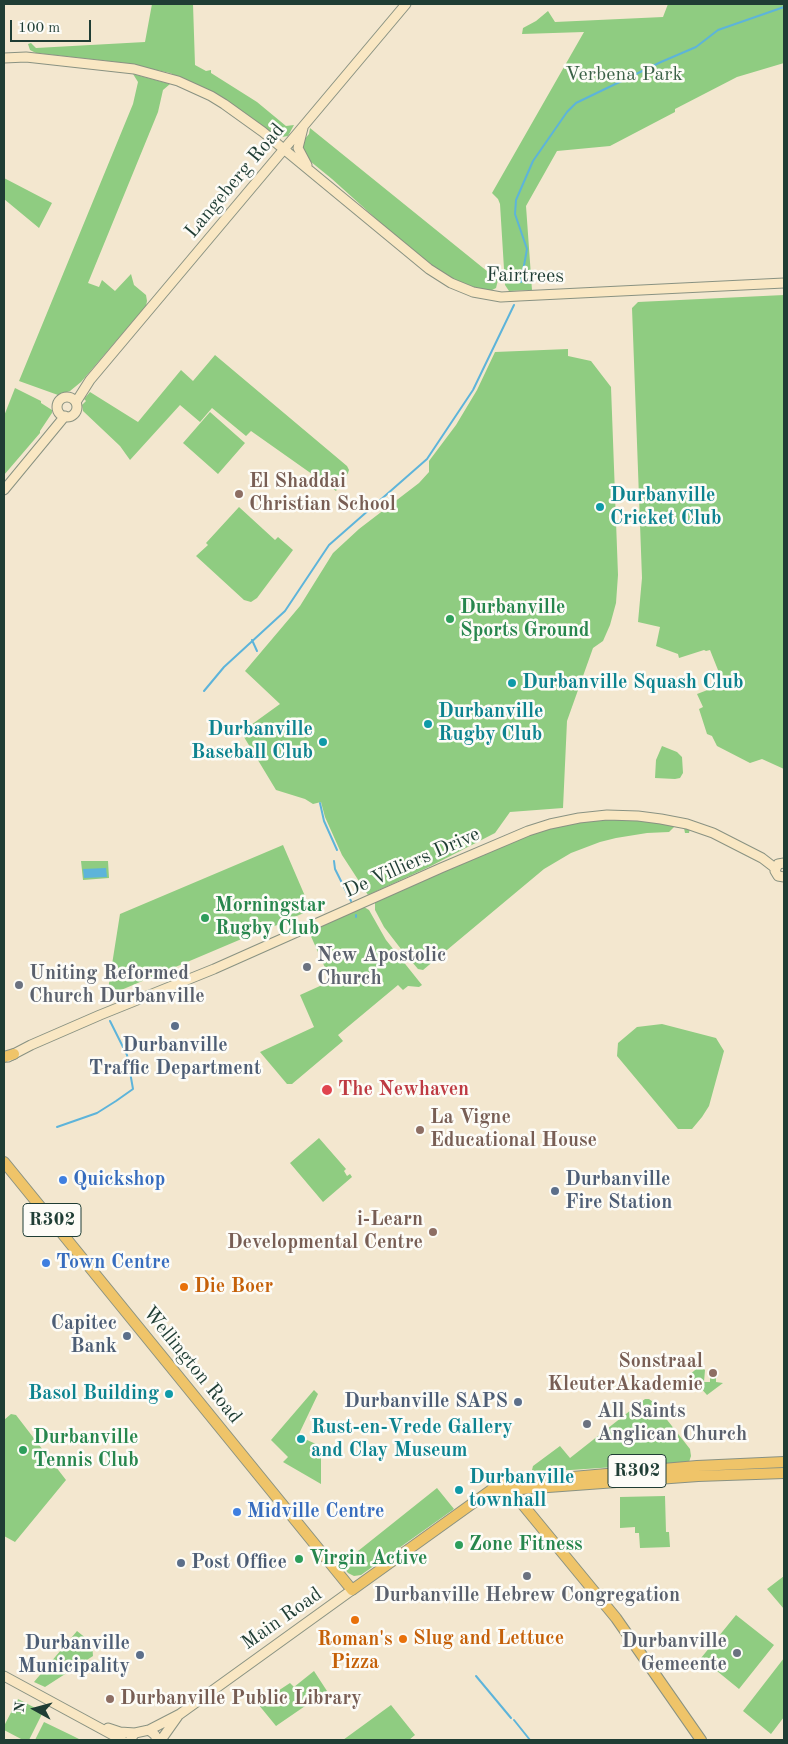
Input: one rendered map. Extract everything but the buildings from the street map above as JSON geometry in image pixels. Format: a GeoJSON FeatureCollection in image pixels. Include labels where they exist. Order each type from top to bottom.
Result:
{"type":"FeatureCollection","features":[{"type":"Feature","properties":{"kind":"main road","name":"Langeberg Road"},"geometry":{"type":"LineString","coordinates":[[73,400],[406,4]]}},
{"type":"Feature","properties":{"kind":"main road","name":"Fairtrees"},"geometry":{"type":"LineString","coordinates":[[4,58],[26,57],[134,69],[166,77],[192,87],[224,104],[253,124],[430,269],[452,283],[478,293],[501,297],[784,283]]}},
{"type":"Feature","properties":{"kind":"main road"},"geometry":{"type":"LineString","coordinates":[[304,125],[298,148],[310,170]]}},
{"type":"Feature","properties":{"kind":"main road"},"geometry":{"type":"LineString","coordinates":[[64,397],[73,400],[77,408],[75,412],[70,416],[62,414],[58,408],[59,401],[64,397]]}},
{"type":"Feature","properties":{"kind":"main road"},"geometry":{"type":"LineString","coordinates":[[4,481],[62,414]]}},
{"type":"Feature","properties":{"kind":"main road"},"geometry":{"type":"LineString","coordinates":[[4,490],[62,414]]}},
{"type":"Feature","properties":{"kind":"main road","name":"De Villiers Drive"},"geometry":{"type":"LineString","coordinates":[[7,1057],[100,1014],[256,951],[528,831],[550,824],[607,815],[628,815],[687,824],[712,833],[779,865],[778,876],[784,878]]}},
{"type":"Feature","properties":{"kind":"main road","name":"Wellington Road"},"geometry":{"type":"LineString","coordinates":[[4,1162],[352,1590]]}},
{"type":"Feature","properties":{"kind":"main road","name":"R302"},"geometry":{"type":"LineString","coordinates":[[508,1486],[697,1466],[784,1462]]}},
{"type":"Feature","properties":{"kind":"main road","name":"R302"},"geometry":{"type":"LineString","coordinates":[[508,1486],[538,1487],[784,1473]]}},
{"type":"Feature","properties":{"kind":"main road"},"geometry":{"type":"LineString","coordinates":[[508,1486],[616,1618],[701,1740]]}},
{"type":"Feature","properties":{"kind":"main road","name":"Main Road"},"geometry":{"type":"LineString","coordinates":[[133,1737],[180,1714],[494,1488],[508,1486]]}},
{"type":"Feature","properties":{"kind":"main road"},"geometry":{"type":"LineString","coordinates":[[538,1487],[530,1493],[528,1501],[540,1524]]}},
{"type":"Feature","properties":{"kind":"main road"},"geometry":{"type":"LineString","coordinates":[[4,1676],[122,1740]]}},
{"type":"Feature","properties":{"kind":"main road","name":"Main Road"},"geometry":{"type":"LineString","coordinates":[[159,1740],[180,1714]]}},
{"type":"Feature","properties":{"kind":"main road"},"geometry":{"type":"LineString","coordinates":[[85,1719],[133,1737]]}},
{"type":"Feature","properties":{"kind":"main road"},"geometry":{"type":"LineString","coordinates":[[149,1730],[159,1740]]}},
{"type":"Feature","properties":{"kind":"green space"},"geometry":{"type":"Polygon","coordinates":[[[152,4],[193,4],[195,65],[206,71],[211,70],[211,73],[257,102],[286,126],[294,125],[288,136],[276,136],[222,97],[170,73],[125,63],[36,53],[30,50],[28,44],[31,43],[36,48],[145,42],[152,4]]]}},
{"type":"Feature","properties":{"kind":"green space","name":"Verbena Park"},"geometry":{"type":"Polygon","coordinates":[[[668,4],[784,4],[784,63],[737,77],[610,146],[557,151],[526,206],[532,290],[509,291],[505,285],[500,204],[492,193],[584,32],[522,34],[523,28],[536,21],[548,11],[555,22],[663,17],[668,4]]]}},
{"type":"Feature","properties":{"kind":"green space"},"geometry":{"type":"Polygon","coordinates":[[[133,74],[170,84],[163,90],[158,112],[88,283],[99,287],[102,280],[115,291],[131,274],[134,285],[146,295],[146,306],[81,382],[70,391],[58,395],[19,381],[133,104],[138,82],[133,74]]]}},
{"type":"Feature","properties":{"kind":"green space"},"geometry":{"type":"Polygon","coordinates":[[[310,128],[498,280],[496,288],[490,291],[479,289],[450,278],[432,267],[403,243],[305,157],[302,149],[303,141],[309,134],[310,128]]]}},
{"type":"Feature","properties":{"kind":"green space"},"geometry":{"type":"Polygon","coordinates":[[[4,178],[52,203],[39,228],[4,199],[4,178]]]}},
{"type":"Feature","properties":{"kind":"green space"},"geometry":{"type":"Polygon","coordinates":[[[784,295],[784,769],[762,759],[750,763],[717,746],[712,736],[707,734],[699,709],[703,707],[697,694],[718,686],[720,675],[710,650],[679,658],[678,654],[656,646],[660,627],[638,622],[642,578],[632,308],[638,302],[784,295]]]}},
{"type":"Feature","properties":{"kind":"green space","name":"Durbanville Sports Ground"},"geometry":{"type":"Polygon","coordinates":[[[568,349],[568,356],[591,361],[611,387],[618,575],[616,603],[610,625],[603,641],[593,648],[567,721],[563,808],[510,812],[495,833],[429,867],[368,895],[342,855],[325,817],[321,802],[313,804],[305,799],[276,790],[244,737],[244,730],[280,704],[245,671],[300,606],[333,553],[359,529],[419,483],[429,472],[429,461],[456,425],[477,390],[495,352],[568,349]]]}},
{"type":"Feature","properties":{"kind":"green space"},"geometry":{"type":"Polygon","coordinates":[[[215,355],[347,466],[348,473],[336,491],[251,431],[246,436],[212,408],[200,422],[180,405],[130,460],[120,446],[83,411],[82,405],[86,401],[84,399],[90,392],[138,422],[181,370],[193,381],[215,355]]]}},
{"type":"Feature","properties":{"kind":"green space"},"geometry":{"type":"Polygon","coordinates":[[[15,388],[41,401],[41,403],[52,410],[52,413],[40,433],[4,475],[4,416],[15,388]]]}},
{"type":"Feature","properties":{"kind":"green space"},"geometry":{"type":"Polygon","coordinates":[[[210,412],[245,443],[218,474],[183,443],[210,412]]]}},
{"type":"Feature","properties":{"kind":"green space"},"geometry":{"type":"Polygon","coordinates":[[[239,507],[275,540],[278,537],[293,550],[257,598],[251,602],[244,600],[196,556],[208,545],[206,543],[239,507]]]}},
{"type":"Feature","properties":{"kind":"green space"},"geometry":{"type":"Polygon","coordinates":[[[662,746],[677,752],[682,757],[683,773],[680,778],[655,778],[656,760],[662,746]]]}},
{"type":"Feature","properties":{"kind":"green space"},"geometry":{"type":"Polygon","coordinates":[[[599,818],[659,821],[690,828],[689,833],[685,833],[684,828],[675,826],[669,832],[616,838],[571,853],[544,869],[423,970],[418,969],[401,949],[384,927],[375,910],[375,903],[378,900],[526,836],[562,824],[599,818]]]}},
{"type":"Feature","properties":{"kind":"green space","name":"Morningstar Rugby Club"},"geometry":{"type":"Polygon","coordinates":[[[283,845],[311,910],[107,996],[120,914],[283,845]]]}},
{"type":"Feature","properties":{"kind":"green space"},"geometry":{"type":"Polygon","coordinates":[[[81,861],[108,861],[109,878],[83,880],[81,861]]]}},
{"type":"Feature","properties":{"kind":"green space"},"geometry":{"type":"Polygon","coordinates":[[[364,907],[369,910],[386,940],[422,985],[419,987],[408,986],[403,990],[398,985],[338,1035],[343,1041],[292,1084],[287,1084],[260,1052],[314,1027],[300,995],[331,981],[309,932],[364,907]]]}},
{"type":"Feature","properties":{"kind":"green space"},"geometry":{"type":"Polygon","coordinates":[[[662,1024],[716,1038],[724,1051],[709,1106],[692,1129],[678,1129],[617,1056],[618,1043],[637,1027],[662,1024]]]}},
{"type":"Feature","properties":{"kind":"green space"},"geometry":{"type":"Polygon","coordinates":[[[319,1138],[346,1169],[344,1171],[347,1176],[350,1174],[352,1177],[323,1202],[290,1163],[319,1138]]]}},
{"type":"Feature","properties":{"kind":"green space"},"geometry":{"type":"Polygon","coordinates":[[[700,1366],[705,1370],[704,1382],[710,1382],[710,1378],[716,1378],[716,1382],[723,1383],[707,1395],[689,1375],[700,1366]]]}},
{"type":"Feature","properties":{"kind":"green space"},"geometry":{"type":"Polygon","coordinates":[[[314,1390],[318,1394],[298,1436],[325,1448],[321,1457],[321,1484],[283,1462],[288,1457],[271,1440],[314,1390]]]}},
{"type":"Feature","properties":{"kind":"green space"},"geometry":{"type":"Polygon","coordinates":[[[645,1399],[653,1402],[690,1449],[691,1456],[689,1462],[541,1472],[532,1470],[533,1466],[560,1446],[570,1458],[645,1399]]]}},
{"type":"Feature","properties":{"kind":"green space","name":"Durbanville Tennis Club"},"geometry":{"type":"Polygon","coordinates":[[[11,1414],[16,1415],[66,1480],[15,1542],[4,1536],[4,1420],[11,1414]]]}},
{"type":"Feature","properties":{"kind":"green space"},"geometry":{"type":"Polygon","coordinates":[[[437,1488],[454,1509],[361,1575],[354,1576],[348,1573],[342,1565],[343,1563],[437,1488]]]}},
{"type":"Feature","properties":{"kind":"green space"},"geometry":{"type":"Polygon","coordinates":[[[665,1496],[666,1532],[669,1532],[670,1547],[640,1548],[639,1533],[635,1533],[635,1527],[620,1528],[620,1497],[665,1496]]]}},
{"type":"Feature","properties":{"kind":"green space"},"geometry":{"type":"Polygon","coordinates":[[[784,1576],[784,1609],[767,1589],[784,1576]]]}},
{"type":"Feature","properties":{"kind":"green space"},"geometry":{"type":"Polygon","coordinates":[[[736,1615],[774,1645],[739,1689],[701,1658],[736,1615]]]}},
{"type":"Feature","properties":{"kind":"green space"},"geometry":{"type":"Polygon","coordinates":[[[77,1631],[92,1643],[93,1656],[45,1687],[34,1682],[77,1631]]]}},
{"type":"Feature","properties":{"kind":"green space"},"geometry":{"type":"Polygon","coordinates":[[[784,1658],[784,1717],[771,1734],[743,1711],[784,1658]]]}},
{"type":"Feature","properties":{"kind":"green space"},"geometry":{"type":"Polygon","coordinates":[[[314,1671],[327,1691],[276,1726],[258,1704],[290,1683],[294,1687],[314,1671]]]}},
{"type":"Feature","properties":{"kind":"green space"},"geometry":{"type":"Polygon","coordinates":[[[18,1699],[43,1712],[29,1740],[23,1740],[4,1730],[4,1726],[18,1699]]]}},
{"type":"Feature","properties":{"kind":"green space"},"geometry":{"type":"Polygon","coordinates":[[[391,1705],[415,1735],[409,1740],[343,1740],[391,1705]]]}},
{"type":"Feature","properties":{"kind":"green space"},"geometry":{"type":"Polygon","coordinates":[[[44,1722],[71,1735],[81,1740],[35,1740],[44,1722]]]}},
{"type":"Feature","properties":{"kind":"water"},"geometry":{"type":"Polygon","coordinates":[[[106,868],[107,877],[84,878],[83,869],[106,868]]]}},
{"type":"Feature","properties":{"kind":"waterway"},"geometry":{"type":"LineString","coordinates":[[521,282],[527,249],[515,214],[516,200],[533,161],[567,112],[576,103],[696,47],[718,30],[784,7]]}},
{"type":"Feature","properties":{"kind":"waterway"},"geometry":{"type":"LineString","coordinates":[[204,691],[224,667],[285,611],[329,545],[427,459],[473,390],[514,305]]}},
{"type":"Feature","properties":{"kind":"waterway"},"geometry":{"type":"LineString","coordinates":[[252,640],[257,651]]}},
{"type":"Feature","properties":{"kind":"waterway"},"geometry":{"type":"LineString","coordinates":[[320,803],[324,821],[337,850]]}},
{"type":"Feature","properties":{"kind":"waterway"},"geometry":{"type":"LineString","coordinates":[[334,861],[335,869],[351,901]]}},
{"type":"Feature","properties":{"kind":"waterway"},"geometry":{"type":"LineString","coordinates":[[57,1127],[97,1113],[133,1089],[127,1055],[110,1021]]}},
{"type":"Feature","properties":{"kind":"waterway"},"geometry":{"type":"LineString","coordinates":[[476,1676],[511,1718]]}},
{"type":"Feature","properties":{"kind":"waterway"},"geometry":{"type":"LineString","coordinates":[[514,1720],[530,1740]]}},
{"type":"Feature","properties":{"kind":"place","name":"El Shaddai Christian School"},"geometry":{"type":"Point","coordinates":[239,494]}},
{"type":"Feature","properties":{"kind":"place","name":"Durbanville Cricket Club"},"geometry":{"type":"Point","coordinates":[600,507]}},
{"type":"Feature","properties":{"kind":"place","name":"Durbanville Sports Ground"},"geometry":{"type":"Point","coordinates":[450,619]}},
{"type":"Feature","properties":{"kind":"place","name":"Durbanville Squash Club"},"geometry":{"type":"Point","coordinates":[512,683]}},
{"type":"Feature","properties":{"kind":"place","name":"Durbanville Rugby Club"},"geometry":{"type":"Point","coordinates":[428,724]}},
{"type":"Feature","properties":{"kind":"place","name":"Durbanville Baseball Club"},"geometry":{"type":"Point","coordinates":[323,742]}},
{"type":"Feature","properties":{"kind":"place","name":"Morningstar Rugby Club"},"geometry":{"type":"Point","coordinates":[205,918]}},
{"type":"Feature","properties":{"kind":"place","name":"New Apostolic Church"},"geometry":{"type":"Point","coordinates":[307,967]}},
{"type":"Feature","properties":{"kind":"place","name":"Uniting Reformed Church Durbanville"},"geometry":{"type":"Point","coordinates":[19,985]}},
{"type":"Feature","properties":{"kind":"place","name":"Durbanville Traffic Department"},"geometry":{"type":"Point","coordinates":[175,1026]}},
{"type":"Feature","properties":{"kind":"place","name":"The Newhaven"},"geometry":{"type":"Point","coordinates":[327,1090]}},
{"type":"Feature","properties":{"kind":"place","name":"La Vigne Educational House"},"geometry":{"type":"Point","coordinates":[420,1130]}},
{"type":"Feature","properties":{"kind":"place","name":"Quickshop"},"geometry":{"type":"Point","coordinates":[63,1180]}},
{"type":"Feature","properties":{"kind":"place","name":"Durbanville Fire Station"},"geometry":{"type":"Point","coordinates":[555,1191]}},
{"type":"Feature","properties":{"kind":"place","name":"i-Learn Developmental Centre"},"geometry":{"type":"Point","coordinates":[433,1232]}},
{"type":"Feature","properties":{"kind":"place","name":"Town Centre"},"geometry":{"type":"Point","coordinates":[46,1263]}},
{"type":"Feature","properties":{"kind":"place","name":"Die Boer"},"geometry":{"type":"Point","coordinates":[184,1287]}},
{"type":"Feature","properties":{"kind":"place","name":"Capitec Bank"},"geometry":{"type":"Point","coordinates":[127,1336]}},
{"type":"Feature","properties":{"kind":"place","name":"Sonstraal KleuterAkademie"},"geometry":{"type":"Point","coordinates":[713,1373]}},
{"type":"Feature","properties":{"kind":"place","name":"Basol Building"},"geometry":{"type":"Point","coordinates":[169,1394]}},
{"type":"Feature","properties":{"kind":"place","name":"Durbanville SAPS"},"geometry":{"type":"Point","coordinates":[518,1402]}},
{"type":"Feature","properties":{"kind":"place","name":"All Saints Anglican Church"},"geometry":{"type":"Point","coordinates":[587,1424]}},
{"type":"Feature","properties":{"kind":"place","name":"Rust-en-Vrede Gallery and Clay Museum"},"geometry":{"type":"Point","coordinates":[301,1439]}},
{"type":"Feature","properties":{"kind":"place","name":"Durbanville Tennis Club"},"geometry":{"type":"Point","coordinates":[23,1450]}},
{"type":"Feature","properties":{"kind":"place","name":"Durbanville townhall"},"geometry":{"type":"Point","coordinates":[459,1490]}},
{"type":"Feature","properties":{"kind":"place","name":"Midville Centre"},"geometry":{"type":"Point","coordinates":[237,1512]}},
{"type":"Feature","properties":{"kind":"place","name":"Zone Fitness"},"geometry":{"type":"Point","coordinates":[459,1545]}},
{"type":"Feature","properties":{"kind":"place","name":"Virgin Active"},"geometry":{"type":"Point","coordinates":[299,1559]}},
{"type":"Feature","properties":{"kind":"place","name":"Post Office"},"geometry":{"type":"Point","coordinates":[181,1563]}},
{"type":"Feature","properties":{"kind":"place","name":"Durbanville Hebrew Congregation"},"geometry":{"type":"Point","coordinates":[527,1576]}},
{"type":"Feature","properties":{"kind":"place","name":"Roman's Pizza"},"geometry":{"type":"Point","coordinates":[355,1620]}},
{"type":"Feature","properties":{"kind":"place","name":"Slug and Lettuce"},"geometry":{"type":"Point","coordinates":[403,1639]}},
{"type":"Feature","properties":{"kind":"place","name":"Durbanville Gemeente"},"geometry":{"type":"Point","coordinates":[737,1653]}},
{"type":"Feature","properties":{"kind":"place","name":"Durbanville Municipality"},"geometry":{"type":"Point","coordinates":[140,1655]}},
{"type":"Feature","properties":{"kind":"place","name":"Durbanville Public Library"},"geometry":{"type":"Point","coordinates":[110,1699]}}]}
